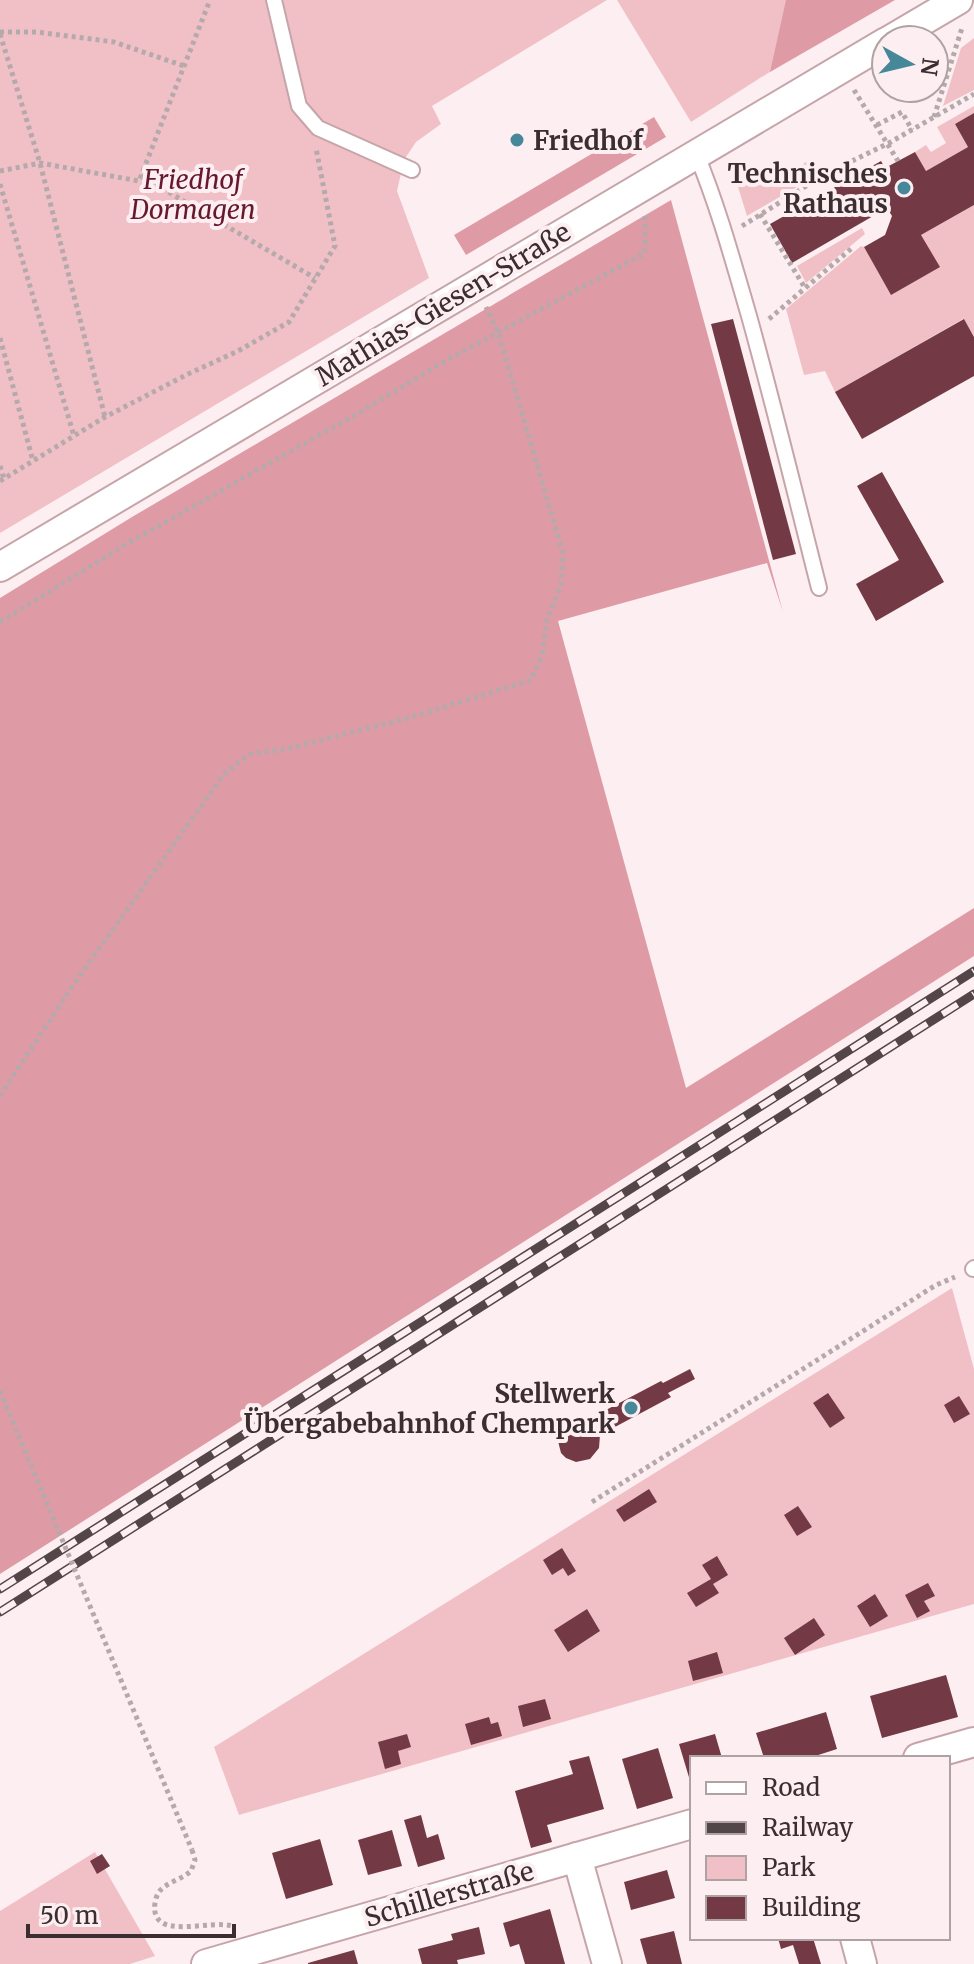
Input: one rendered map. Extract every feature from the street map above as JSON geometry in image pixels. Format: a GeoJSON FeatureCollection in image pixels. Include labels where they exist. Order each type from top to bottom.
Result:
{"type":"FeatureCollection","features":[{"type":"Feature","properties":{"kind":"street","name":"Mathias-Giesen-Straße"},"geometry":{"type":"LineString","coordinates":[[925,24],[962,7]]}},
{"type":"Feature","properties":{"kind":"street","name":"Mathias-Giesen-Straße"},"geometry":{"type":"LineString","coordinates":[[0,567],[870,52]]}},
{"type":"Feature","properties":{"kind":"street"},"geometry":{"type":"LineString","coordinates":[[925,1756],[974,1742]]}},
{"type":"Feature","properties":{"kind":"street","name":"Schillerstraße"},"geometry":{"type":"LineString","coordinates":[[206,1964],[240,1959],[690,1825]]}},
{"type":"Feature","properties":{"kind":"street"},"geometry":{"type":"LineString","coordinates":[[577,1857],[607,1964]]}},
{"type":"Feature","properties":{"kind":"street"},"geometry":{"type":"LineString","coordinates":[[856,1940],[862,1964]]}},
{"type":"Feature","properties":{"kind":"lane"},"geometry":{"type":"LineString","coordinates":[[274,0],[299,106],[318,128],[412,170]]}},
{"type":"Feature","properties":{"kind":"lane"},"geometry":{"type":"LineString","coordinates":[[696,153],[717,203],[819,588]]}},
{"type":"Feature","properties":{"kind":"path"},"geometry":{"type":"LineString","coordinates":[[0,171],[40,163],[139,181],[210,0]]}},
{"type":"Feature","properties":{"kind":"path"},"geometry":{"type":"LineString","coordinates":[[934,118],[962,7]]}},
{"type":"Feature","properties":{"kind":"path"},"geometry":{"type":"LineString","coordinates":[[105,417],[40,163],[0,33],[37,32],[114,42],[184,66]]}},
{"type":"Feature","properties":{"kind":"path"},"geometry":{"type":"LineString","coordinates":[[840,69],[898,161]]}},
{"type":"Feature","properties":{"kind":"path"},"geometry":{"type":"LineString","coordinates":[[726,235],[827,173],[889,143],[974,94]]}},
{"type":"Feature","properties":{"kind":"path"},"geometry":{"type":"LineString","coordinates":[[877,125],[902,112],[912,130]]}},
{"type":"Feature","properties":{"kind":"path"},"geometry":{"type":"LineString","coordinates":[[0,466],[2,480],[105,417],[289,322],[335,246],[316,148],[318,128]]}},
{"type":"Feature","properties":{"kind":"path"},"geometry":{"type":"LineString","coordinates":[[141,176],[315,278]]}},
{"type":"Feature","properties":{"kind":"path"},"geometry":{"type":"LineString","coordinates":[[0,622],[125,545],[498,332],[645,253],[645,183]]}},
{"type":"Feature","properties":{"kind":"path"},"geometry":{"type":"LineString","coordinates":[[0,184],[74,436]]}},
{"type":"Feature","properties":{"kind":"path"},"geometry":{"type":"LineString","coordinates":[[760,214],[805,288]]}},
{"type":"Feature","properties":{"kind":"path"},"geometry":{"type":"LineString","coordinates":[[753,333],[852,248]]}},
{"type":"Feature","properties":{"kind":"path"},"geometry":{"type":"LineString","coordinates":[[0,1096],[73,985],[225,773],[250,754],[287,749],[415,716],[531,680],[542,655],[547,620],[561,585],[563,553],[498,332],[476,284]]}},
{"type":"Feature","properties":{"kind":"path"},"geometry":{"type":"LineString","coordinates":[[0,338],[33,461]]}},
{"type":"Feature","properties":{"kind":"path"},"geometry":{"type":"LineString","coordinates":[[592,1502],[936,1285],[973,1268]]}},
{"type":"Feature","properties":{"kind":"path"},"geometry":{"type":"LineString","coordinates":[[0,1391],[195,1860],[191,1871],[163,1887],[157,1895],[154,1908],[158,1919],[168,1926],[182,1928],[226,1923],[233,1925],[239,1933],[240,1959]]}},
{"type":"Feature","properties":{"kind":"green space","name":"Friedhof Dormagen"},"geometry":{"type":"Polygon","coordinates":[[[0,0],[607,0],[432,106],[441,124],[416,142],[404,160],[397,191],[429,278],[0,533],[0,0]]]}},
{"type":"Feature","properties":{"kind":"green space"},"geometry":{"type":"Polygon","coordinates":[[[617,0],[883,0],[691,122],[617,0]]]}},
{"type":"Feature","properties":{"kind":"green space"},"geometry":{"type":"Polygon","coordinates":[[[974,38],[974,90],[950,102],[950,83],[961,48],[974,38]]]}},
{"type":"Feature","properties":{"kind":"green space"},"geometry":{"type":"Polygon","coordinates":[[[974,106],[974,113],[955,124],[968,147],[926,171],[915,152],[926,145],[931,152],[946,143],[937,127],[974,106]]]}},
{"type":"Feature","properties":{"kind":"green space"},"geometry":{"type":"Polygon","coordinates":[[[813,158],[821,173],[747,216],[738,187],[744,170],[791,171],[813,158]]]}},
{"type":"Feature","properties":{"kind":"green space"},"geometry":{"type":"Polygon","coordinates":[[[974,205],[974,336],[963,319],[835,392],[825,371],[804,375],[786,309],[861,246],[891,294],[921,235],[974,205]]]}},
{"type":"Feature","properties":{"kind":"green space"},"geometry":{"type":"Polygon","coordinates":[[[862,228],[865,234],[806,283],[797,266],[862,228]]]}},
{"type":"Feature","properties":{"kind":"green space"},"geometry":{"type":"Polygon","coordinates":[[[952,1288],[974,1369],[974,1604],[239,1815],[214,1747],[952,1288]]]}},
{"type":"Feature","properties":{"kind":"green space"},"geometry":{"type":"Polygon","coordinates":[[[95,1852],[155,1956],[130,1964],[0,1964],[0,1911],[95,1852]]]}},
{"type":"Feature","properties":{"kind":"shaded area"},"geometry":{"type":"Polygon","coordinates":[[[786,0],[895,0],[770,72],[786,0]]]}},
{"type":"Feature","properties":{"kind":"shaded area"},"geometry":{"type":"Polygon","coordinates":[[[654,117],[666,137],[466,255],[454,235],[654,117]]]}},
{"type":"Feature","properties":{"kind":"shaded area"},"geometry":{"type":"Polygon","coordinates":[[[671,200],[783,612],[767,563],[558,621],[686,1088],[974,908],[974,956],[0,1574],[0,598],[671,200]]]}},
{"type":"Feature","properties":{"kind":"building","name":"Technisches Rathaus"},"geometry":{"type":"Polygon","coordinates":[[[974,113],[974,205],[921,235],[940,267],[891,295],[864,247],[885,235],[892,216],[887,208],[792,263],[770,224],[881,161],[885,168],[915,152],[926,171],[968,147],[955,124],[974,113]]]}},
{"type":"Feature","properties":{"kind":"building"},"geometry":{"type":"Polygon","coordinates":[[[733,319],[796,554],[773,560],[711,324],[733,319]]]}},
{"type":"Feature","properties":{"kind":"building"},"geometry":{"type":"Polygon","coordinates":[[[964,319],[974,337],[974,376],[862,439],[835,392],[964,319]]]}},
{"type":"Feature","properties":{"kind":"building"},"geometry":{"type":"Polygon","coordinates":[[[882,472],[944,582],[876,621],[856,584],[899,560],[857,486],[882,472]]]}},
{"type":"Feature","properties":{"kind":"building","name":"Stellwerk Übergabebahnhof Chempark"},"geometry":{"type":"Polygon","coordinates":[[[690,1369],[695,1379],[668,1393],[671,1397],[600,1435],[599,1448],[590,1459],[576,1462],[561,1453],[557,1437],[559,1429],[571,1418],[587,1420],[690,1369]]]}},
{"type":"Feature","properties":{"kind":"building"},"geometry":{"type":"Polygon","coordinates":[[[828,1393],[845,1418],[830,1428],[813,1403],[828,1393]]]}},
{"type":"Feature","properties":{"kind":"building"},"geometry":{"type":"Polygon","coordinates":[[[959,1396],[970,1414],[954,1423],[944,1405],[959,1396]]]}},
{"type":"Feature","properties":{"kind":"building"},"geometry":{"type":"Polygon","coordinates":[[[649,1489],[657,1502],[624,1522],[616,1510],[649,1489]]]}},
{"type":"Feature","properties":{"kind":"building"},"geometry":{"type":"Polygon","coordinates":[[[798,1506],[812,1527],[797,1536],[784,1515],[798,1506]]]}},
{"type":"Feature","properties":{"kind":"building"},"geometry":{"type":"Polygon","coordinates":[[[562,1548],[576,1571],[568,1576],[563,1568],[552,1575],[543,1560],[562,1548]]]}},
{"type":"Feature","properties":{"kind":"building"},"geometry":{"type":"Polygon","coordinates":[[[717,1556],[728,1575],[713,1584],[719,1593],[696,1607],[687,1593],[711,1579],[702,1565],[717,1556]]]}},
{"type":"Feature","properties":{"kind":"building"},"geometry":{"type":"Polygon","coordinates":[[[928,1583],[935,1596],[924,1601],[930,1611],[917,1618],[905,1595],[928,1583]]]}},
{"type":"Feature","properties":{"kind":"building"},"geometry":{"type":"Polygon","coordinates":[[[875,1594],[888,1616],[870,1627],[857,1606],[875,1594]]]}},
{"type":"Feature","properties":{"kind":"building"},"geometry":{"type":"Polygon","coordinates":[[[587,1609],[600,1631],[568,1652],[554,1630],[587,1609]]]}},
{"type":"Feature","properties":{"kind":"building"},"geometry":{"type":"Polygon","coordinates":[[[814,1618],[825,1635],[795,1655],[784,1638],[814,1618]]]}},
{"type":"Feature","properties":{"kind":"building"},"geometry":{"type":"Polygon","coordinates":[[[717,1652],[723,1673],[693,1681],[688,1661],[717,1652]]]}},
{"type":"Feature","properties":{"kind":"building"},"geometry":{"type":"Polygon","coordinates":[[[946,1675],[958,1717],[882,1738],[870,1696],[946,1675]]]}},
{"type":"Feature","properties":{"kind":"building"},"geometry":{"type":"Polygon","coordinates":[[[545,1699],[551,1719],[523,1727],[518,1706],[545,1699]]]}},
{"type":"Feature","properties":{"kind":"building"},"geometry":{"type":"Polygon","coordinates":[[[826,1712],[837,1749],[815,1756],[763,1756],[756,1733],[826,1712]]]}},
{"type":"Feature","properties":{"kind":"building"},"geometry":{"type":"Polygon","coordinates":[[[489,1717],[491,1724],[498,1722],[502,1736],[471,1745],[465,1724],[489,1717]]]}},
{"type":"Feature","properties":{"kind":"building"},"geometry":{"type":"Polygon","coordinates":[[[407,1734],[411,1747],[398,1751],[401,1764],[385,1769],[378,1742],[407,1734]]]}},
{"type":"Feature","properties":{"kind":"building"},"geometry":{"type":"Polygon","coordinates":[[[715,1734],[721,1756],[690,1756],[690,1781],[679,1744],[715,1734]]]}},
{"type":"Feature","properties":{"kind":"building"},"geometry":{"type":"Polygon","coordinates":[[[658,1748],[673,1798],[637,1809],[622,1759],[658,1748]]]}},
{"type":"Feature","properties":{"kind":"building"},"geometry":{"type":"Polygon","coordinates":[[[589,1756],[604,1809],[547,1825],[552,1842],[531,1848],[515,1791],[573,1774],[569,1761],[589,1756]]]}},
{"type":"Feature","properties":{"kind":"building"},"geometry":{"type":"Polygon","coordinates":[[[421,1815],[427,1838],[438,1834],[445,1859],[418,1867],[404,1820],[421,1815]]]}},
{"type":"Feature","properties":{"kind":"building"},"geometry":{"type":"Polygon","coordinates":[[[392,1830],[402,1866],[368,1875],[358,1840],[392,1830]]]}},
{"type":"Feature","properties":{"kind":"building"},"geometry":{"type":"Polygon","coordinates":[[[320,1839],[333,1885],[286,1899],[272,1853],[320,1839]]]}},
{"type":"Feature","properties":{"kind":"building"},"geometry":{"type":"Polygon","coordinates":[[[102,1854],[110,1866],[97,1874],[90,1861],[102,1854]]]}},
{"type":"Feature","properties":{"kind":"building"},"geometry":{"type":"Polygon","coordinates":[[[667,1870],[675,1898],[631,1910],[624,1882],[667,1870]]]}},
{"type":"Feature","properties":{"kind":"building"},"geometry":{"type":"Polygon","coordinates":[[[550,1909],[565,1964],[525,1964],[519,1944],[510,1947],[503,1923],[550,1909]]]}},
{"type":"Feature","properties":{"kind":"building"},"geometry":{"type":"Polygon","coordinates":[[[479,1927],[485,1954],[457,1960],[458,1964],[422,1964],[418,1949],[453,1940],[451,1934],[479,1927]]]}},
{"type":"Feature","properties":{"kind":"building"},"geometry":{"type":"Polygon","coordinates":[[[674,1931],[682,1964],[647,1964],[640,1939],[674,1931]]]}},
{"type":"Feature","properties":{"kind":"building"},"geometry":{"type":"Polygon","coordinates":[[[779,1940],[814,1940],[821,1964],[799,1964],[793,1945],[781,1949],[779,1940]]]}},
{"type":"Feature","properties":{"kind":"building"},"geometry":{"type":"Polygon","coordinates":[[[354,1950],[358,1964],[308,1964],[308,1963],[354,1950]]]}},
{"type":"Feature","properties":{"kind":"railway"},"geometry":{"type":"LineString","coordinates":[[0,1589],[974,971]]}},
{"type":"Feature","properties":{"kind":"railway"},"geometry":{"type":"LineString","coordinates":[[0,1612],[974,994]]}},
{"type":"Feature","properties":{"kind":"place","name":"Friedhof"},"geometry":{"type":"Point","coordinates":[517,140]}},
{"type":"Feature","properties":{"kind":"place","name":"Technisches Rathaus"},"geometry":{"type":"Point","coordinates":[904,188]}},
{"type":"Feature","properties":{"kind":"place","name":"Stellwerk Übergabebahnhof Chempark"},"geometry":{"type":"Point","coordinates":[631,1408]}}]}
